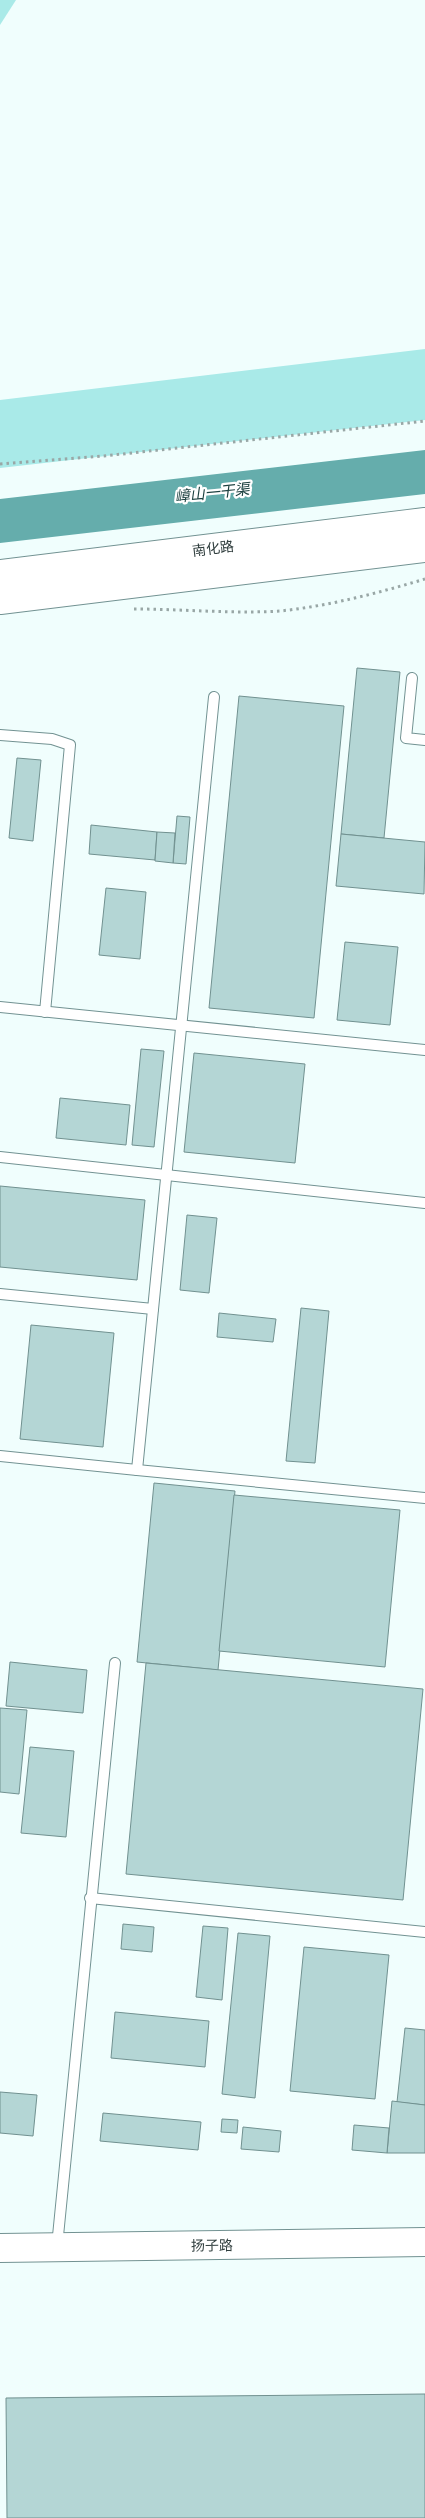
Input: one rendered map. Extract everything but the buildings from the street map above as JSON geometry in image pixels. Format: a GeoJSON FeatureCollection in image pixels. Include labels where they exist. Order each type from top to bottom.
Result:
{"type":"FeatureCollection","features":[{"type":"Feature","properties":{"kind":"main road","name":"南化路"},"geometry":{"type":"LineString","coordinates":[[0,574],[425,522]]}},
{"type":"Feature","properties":{"kind":"main road","name":"南化路"},"geometry":{"type":"LineString","coordinates":[[0,600],[425,548]]}},
{"type":"Feature","properties":{"kind":"main road","name":"扬子路"},"geometry":{"type":"LineString","coordinates":[[0,2248],[425,2242]]}},
{"type":"Feature","properties":{"kind":"lane"},"geometry":{"type":"LineString","coordinates":[[412,678],[406,738],[425,740]]}},
{"type":"Feature","properties":{"kind":"lane"},"geometry":{"type":"LineString","coordinates":[[137,1470],[214,697]]}},
{"type":"Feature","properties":{"kind":"lane"},"geometry":{"type":"LineString","coordinates":[[0,735],[52,739],[70,745],[45,1012]]}},
{"type":"Feature","properties":{"kind":"lane"},"geometry":{"type":"LineString","coordinates":[[0,1007],[425,1050]]}},
{"type":"Feature","properties":{"kind":"lane"},"geometry":{"type":"LineString","coordinates":[[0,1157],[425,1203]]}},
{"type":"Feature","properties":{"kind":"lane"},"geometry":{"type":"LineString","coordinates":[[0,1294],[153,1310]]}},
{"type":"Feature","properties":{"kind":"lane"},"geometry":{"type":"LineString","coordinates":[[0,1456],[425,1498]]}},
{"type":"Feature","properties":{"kind":"lane"},"geometry":{"type":"LineString","coordinates":[[57,2247],[114,1663]]}},
{"type":"Feature","properties":{"kind":"lane"},"geometry":{"type":"LineString","coordinates":[[90,1898],[425,1932]]}},
{"type":"Feature","properties":{"kind":"path"},"geometry":{"type":"LineString","coordinates":[[0,464],[104,456],[425,421]]}},
{"type":"Feature","properties":{"kind":"path"},"geometry":{"type":"LineString","coordinates":[[126,608],[231,612],[280,610],[351,600],[425,579]]}},
{"type":"Feature","properties":{"kind":"shaded area"},"geometry":{"type":"Polygon","coordinates":[[[0,0],[16,0],[0,25],[0,0]]]}},
{"type":"Feature","properties":{"kind":"shaded area"},"geometry":{"type":"Polygon","coordinates":[[[425,349],[425,420],[0,468],[0,400],[425,349]]]}},
{"type":"Feature","properties":{"kind":"water","name":"嶂山一干渠"},"geometry":{"type":"Polygon","coordinates":[[[425,450],[425,494],[0,543],[0,499],[425,450]]]}}]}
